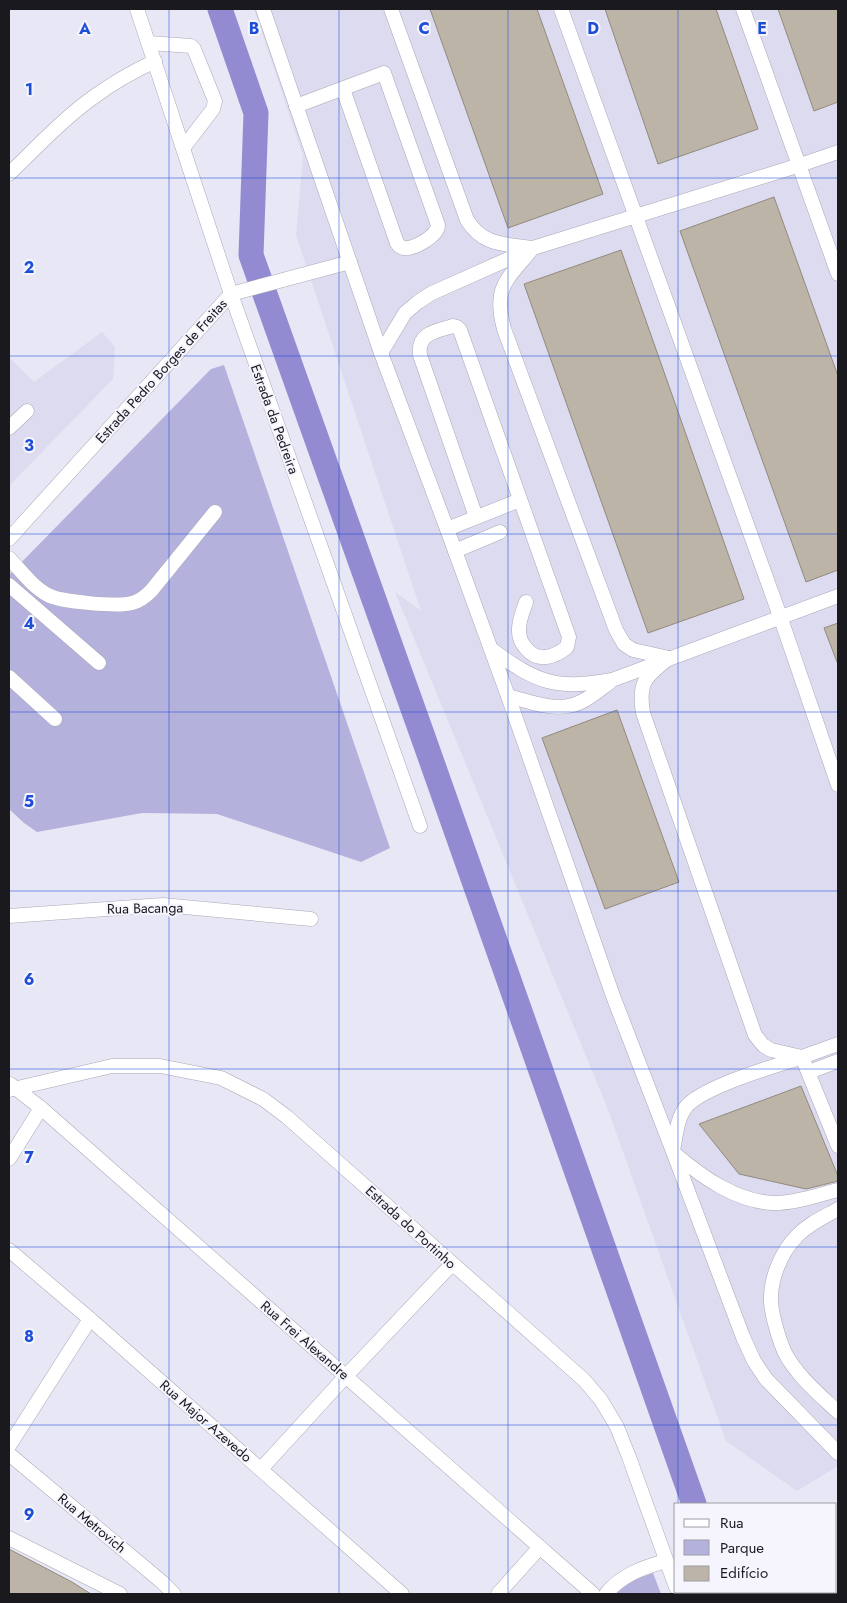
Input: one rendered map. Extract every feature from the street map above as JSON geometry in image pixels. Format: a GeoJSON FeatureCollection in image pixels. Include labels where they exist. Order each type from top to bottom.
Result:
{"type":"FeatureCollection","features":[{"type":"Feature","properties":{"kind":"street","name":"Estrada da Pedreira"},"geometry":{"type":"LineString","coordinates":[[137,9],[231,294],[420,826]]}},
{"type":"Feature","properties":{"kind":"street"},"geometry":{"type":"LineString","coordinates":[[263,9],[381,353],[508,696],[613,996],[743,1337],[754,1361],[766,1379],[838,1452]]}},
{"type":"Feature","properties":{"kind":"street"},"geometry":{"type":"LineString","coordinates":[[391,9],[467,220],[473,230],[483,238],[499,244],[533,248]]}},
{"type":"Feature","properties":{"kind":"street"},"geometry":{"type":"LineString","coordinates":[[561,9],[780,616],[838,786]]}},
{"type":"Feature","properties":{"kind":"street"},"geometry":{"type":"LineString","coordinates":[[744,9],[838,274]]}},
{"type":"Feature","properties":{"kind":"street"},"geometry":{"type":"LineString","coordinates":[[148,42],[191,46],[194,48],[215,101],[213,109],[184,147]]}},
{"type":"Feature","properties":{"kind":"street"},"geometry":{"type":"LineString","coordinates":[[9,174],[74,112],[94,96],[155,61]]}},
{"type":"Feature","properties":{"kind":"street"},"geometry":{"type":"LineString","coordinates":[[296,106],[384,73],[438,225],[438,230],[428,240],[406,248],[401,247],[397,243],[343,89]]}},
{"type":"Feature","properties":{"kind":"street"},"geometry":{"type":"LineString","coordinates":[[381,353],[405,314],[418,302],[432,293],[533,248],[838,152]]}},
{"type":"Feature","properties":{"kind":"street"},"geometry":{"type":"LineString","coordinates":[[533,248],[504,284],[500,299],[500,314],[504,329],[616,630],[624,644],[633,650],[669,658]]}},
{"type":"Feature","properties":{"kind":"street","name":"Estrada Pedro Borges de Freitas"},"geometry":{"type":"LineString","coordinates":[[9,539],[231,294],[350,262]]}},
{"type":"Feature","properties":{"kind":"street"},"geometry":{"type":"LineString","coordinates":[[476,517],[419,348],[420,342],[430,334],[454,326],[460,330],[569,637],[567,647],[562,651],[545,657],[532,654],[526,649],[522,643],[519,629],[526,602]]}},
{"type":"Feature","properties":{"kind":"street"},"geometry":{"type":"LineString","coordinates":[[9,428],[27,411]]}},
{"type":"Feature","properties":{"kind":"street"},"geometry":{"type":"LineString","coordinates":[[447,529],[520,500]]}},
{"type":"Feature","properties":{"kind":"street"},"geometry":{"type":"LineString","coordinates":[[9,558],[39,590],[49,596],[63,600],[118,604],[132,603],[152,591],[214,512]]}},
{"type":"Feature","properties":{"kind":"street"},"geometry":{"type":"LineString","coordinates":[[455,552],[500,532]]}},
{"type":"Feature","properties":{"kind":"street"},"geometry":{"type":"LineString","coordinates":[[9,585],[99,663]]}},
{"type":"Feature","properties":{"kind":"street"},"geometry":{"type":"LineString","coordinates":[[491,649],[518,669],[541,680],[565,685],[591,684],[612,680],[838,596]]}},
{"type":"Feature","properties":{"kind":"street"},"geometry":{"type":"LineString","coordinates":[[669,658],[650,674],[643,684],[641,698],[643,713],[755,1036],[763,1045],[772,1050],[802,1057]]}},
{"type":"Feature","properties":{"kind":"street"},"geometry":{"type":"LineString","coordinates":[[9,677],[55,719]]}},
{"type":"Feature","properties":{"kind":"street"},"geometry":{"type":"LineString","coordinates":[[508,696],[560,707],[575,705],[612,680]]}},
{"type":"Feature","properties":{"kind":"street","name":"Rua Bacanga"},"geometry":{"type":"LineString","coordinates":[[9,916],[163,905],[311,919]]}},
{"type":"Feature","properties":{"kind":"street"},"geometry":{"type":"LineString","coordinates":[[674,1152],[679,1120],[686,1107],[699,1096],[714,1088],[838,1044]]}},
{"type":"Feature","properties":{"kind":"street"},"geometry":{"type":"LineString","coordinates":[[802,1057],[838,1146]]}},
{"type":"Feature","properties":{"kind":"street"},"geometry":{"type":"LineString","coordinates":[[808,1072],[838,1061]]}},
{"type":"Feature","properties":{"kind":"street","name":"Estrada do Portinho"},"geometry":{"type":"LineString","coordinates":[[11,1087],[112,1066],[160,1066],[221,1078],[262,1099],[287,1117],[584,1380],[601,1400],[617,1427],[674,1582]]}},
{"type":"Feature","properties":{"kind":"street","name":"Rua Frei Alexandre"},"geometry":{"type":"LineString","coordinates":[[11,1087],[41,1108],[593,1594]]}},
{"type":"Feature","properties":{"kind":"street"},"geometry":{"type":"LineString","coordinates":[[9,1159],[41,1108]]}},
{"type":"Feature","properties":{"kind":"street"},"geometry":{"type":"LineString","coordinates":[[674,1152],[708,1179],[735,1193],[760,1201],[775,1203],[795,1201],[838,1190]]}},
{"type":"Feature","properties":{"kind":"street"},"geometry":{"type":"LineString","coordinates":[[838,1209],[812,1223],[796,1236],[784,1251],[774,1276],[771,1302],[777,1329],[786,1353],[798,1371],[838,1412]]}},
{"type":"Feature","properties":{"kind":"street","name":"Rua Major Azevedo"},"geometry":{"type":"LineString","coordinates":[[9,1250],[402,1594]]}},
{"type":"Feature","properties":{"kind":"street"},"geometry":{"type":"LineString","coordinates":[[261,1469],[452,1264]]}},
{"type":"Feature","properties":{"kind":"street"},"geometry":{"type":"LineString","coordinates":[[9,1446],[90,1319]]}},
{"type":"Feature","properties":{"kind":"street","name":"Rua Metrovich"},"geometry":{"type":"LineString","coordinates":[[9,1454],[174,1594]]}},
{"type":"Feature","properties":{"kind":"street"},"geometry":{"type":"LineString","coordinates":[[9,1538],[120,1594]]}},
{"type":"Feature","properties":{"kind":"street"},"geometry":{"type":"LineString","coordinates":[[498,1594],[540,1547]]}},
{"type":"Feature","properties":{"kind":"street"},"geometry":{"type":"LineString","coordinates":[[606,1594],[611,1587],[637,1570],[666,1561]]}},
{"type":"Feature","properties":{"kind":"shaded area"},"geometry":{"type":"Polygon","coordinates":[[[254,9],[838,9],[838,1466],[797,1491],[726,1441],[607,1107],[395,592],[421,611],[296,235],[303,156],[254,9]]]}},
{"type":"Feature","properties":{"kind":"shaded area"},"geometry":{"type":"Polygon","coordinates":[[[102,332],[115,347],[113,379],[9,486],[9,357],[34,382],[102,332]]]}},
{"type":"Feature","properties":{"kind":"green space"},"geometry":{"type":"Polygon","coordinates":[[[224,365],[390,848],[361,862],[217,814],[142,813],[37,832],[9,809],[9,575],[211,369],[224,365]]]}},
{"type":"Feature","properties":{"kind":"green space"},"geometry":{"type":"Polygon","coordinates":[[[653,1573],[661,1594],[614,1594],[633,1580],[653,1573]]]}},
{"type":"Feature","properties":{"kind":"building"},"geometry":{"type":"Polygon","coordinates":[[[430,9],[537,9],[603,194],[508,228],[430,9]]]}},
{"type":"Feature","properties":{"kind":"building"},"geometry":{"type":"Polygon","coordinates":[[[605,9],[716,9],[758,129],[658,164],[605,9]]]}},
{"type":"Feature","properties":{"kind":"building"},"geometry":{"type":"Polygon","coordinates":[[[778,9],[838,9],[838,102],[814,111],[778,9]]]}},
{"type":"Feature","properties":{"kind":"building"},"geometry":{"type":"Polygon","coordinates":[[[774,197],[838,376],[838,570],[806,582],[680,231],[774,197]]]}},
{"type":"Feature","properties":{"kind":"building"},"geometry":{"type":"Polygon","coordinates":[[[621,250],[744,599],[648,633],[524,284],[621,250]]]}},
{"type":"Feature","properties":{"kind":"building"},"geometry":{"type":"Polygon","coordinates":[[[838,623],[838,662],[837,662],[824,628],[838,623]]]}},
{"type":"Feature","properties":{"kind":"building"},"geometry":{"type":"Polygon","coordinates":[[[617,710],[679,882],[605,909],[542,738],[617,710]]]}},
{"type":"Feature","properties":{"kind":"building"},"geometry":{"type":"Polygon","coordinates":[[[801,1086],[838,1176],[838,1181],[806,1189],[739,1174],[699,1124],[801,1086]]]}},
{"type":"Feature","properties":{"kind":"building"},"geometry":{"type":"Polygon","coordinates":[[[9,1549],[72,1582],[91,1594],[9,1594],[9,1549]]]}},
{"type":"Feature","properties":{"kind":"waterway"},"geometry":{"type":"LineString","coordinates":[[220,9],[256,113],[251,255],[694,1503]]}}]}
